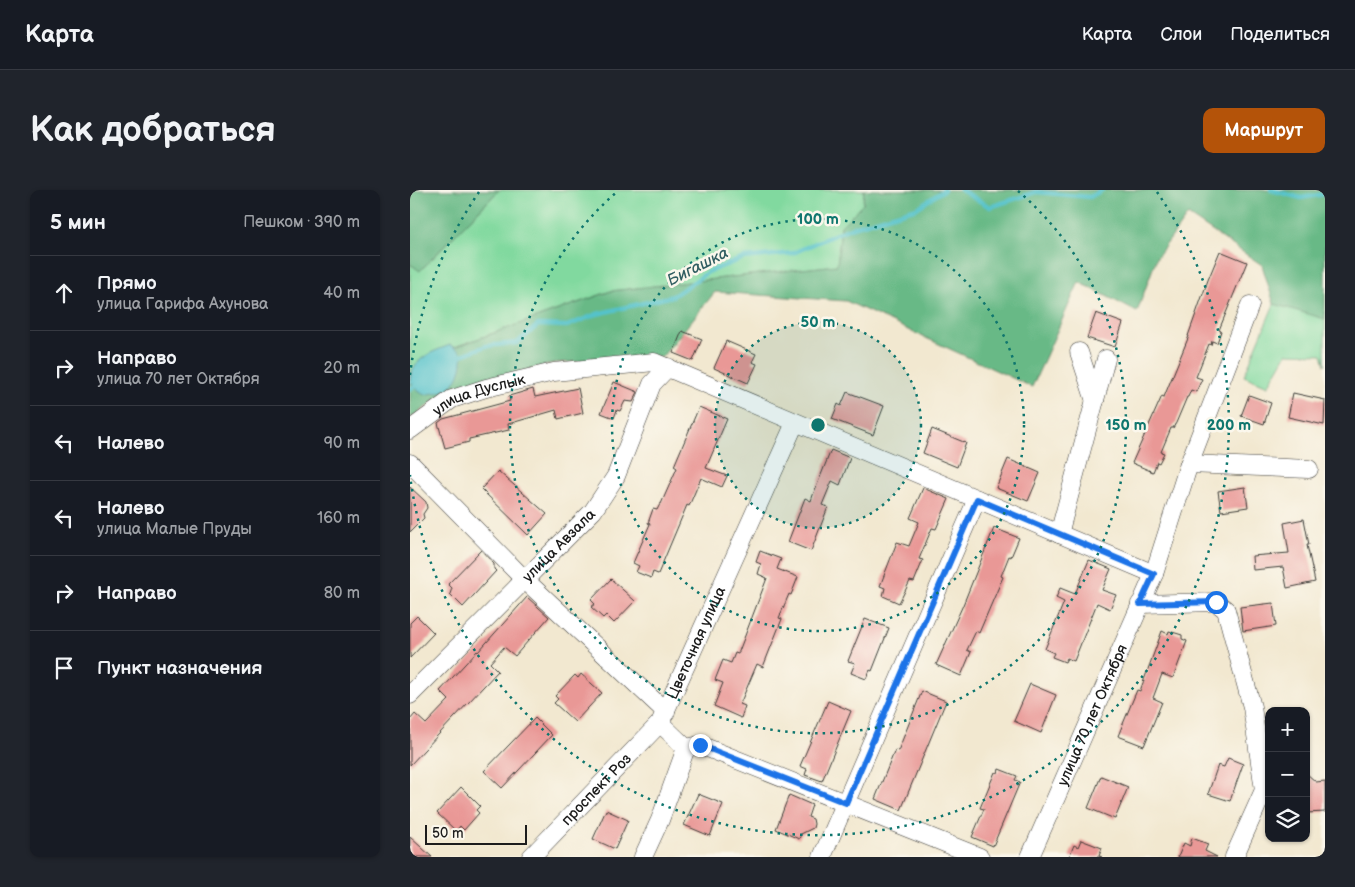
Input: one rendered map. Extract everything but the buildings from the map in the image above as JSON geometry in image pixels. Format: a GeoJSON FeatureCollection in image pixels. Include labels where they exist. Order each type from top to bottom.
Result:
{"type":"FeatureCollection","features":[{"type":"Feature","properties":{"kind":"street","name":"улица 70 лет Октября"},"geometry":{"type":"LineString","coordinates":[[1030,857],[1154,574],[1189,464],[1250,305]]}},
{"type":"Feature","properties":{"kind":"street"},"geometry":{"type":"LineString","coordinates":[[1079,352],[1095,401]]}},
{"type":"Feature","properties":{"kind":"street"},"geometry":{"type":"LineString","coordinates":[[1059,534],[1106,359]]}},
{"type":"Feature","properties":{"kind":"street"},"geometry":{"type":"LineString","coordinates":[[661,364],[795,423],[1154,574]]}},
{"type":"Feature","properties":{"kind":"street","name":"улица Дуслык"},"geometry":{"type":"LineString","coordinates":[[410,430],[452,399],[486,388],[554,372],[661,364]]}},
{"type":"Feature","properties":{"kind":"street","name":"улица Авзала"},"geometry":{"type":"LineString","coordinates":[[410,695],[593,511],[616,476],[661,364]]}},
{"type":"Feature","properties":{"kind":"street","name":"Цветочная улица"},"geometry":{"type":"LineString","coordinates":[[663,717],[795,423]]}},
{"type":"Feature","properties":{"kind":"street"},"geometry":{"type":"LineString","coordinates":[[410,463],[663,717],[686,748]]}},
{"type":"Feature","properties":{"kind":"street"},"geometry":{"type":"LineString","coordinates":[[1189,464],[1309,470]]}},
{"type":"Feature","properties":{"kind":"street"},"geometry":{"type":"LineString","coordinates":[[822,857],[977,499]]}},
{"type":"Feature","properties":{"kind":"street"},"geometry":{"type":"LineString","coordinates":[[1140,604],[1216,602],[1226,610],[1252,707],[1264,790],[1234,857]]}},
{"type":"Feature","properties":{"kind":"street","name":"проспект Роз"},"geometry":{"type":"LineString","coordinates":[[531,857],[663,717]]}},
{"type":"Feature","properties":{"kind":"street"},"geometry":{"type":"LineString","coordinates":[[686,748],[700,745],[980,857]]}},
{"type":"Feature","properties":{"kind":"street"},"geometry":{"type":"LineString","coordinates":[[643,857],[660,820],[686,748]]}},
{"type":"Feature","properties":{"kind":"green space"},"geometry":{"type":"Polygon","coordinates":[[[410,190],[499,190],[420,271],[410,264],[410,190]]]}},
{"type":"Feature","properties":{"kind":"green space"},"geometry":{"type":"Polygon","coordinates":[[[499,190],[864,190],[863,204],[841,226],[838,265],[611,291],[427,357],[410,374],[410,264],[421,270],[499,190]]]}},
{"type":"Feature","properties":{"kind":"green space"},"geometry":{"type":"Polygon","coordinates":[[[864,190],[1325,190],[1325,319],[1274,304],[1262,265],[1188,215],[1157,257],[1137,312],[1079,282],[1032,387],[846,301],[715,292],[662,357],[554,363],[446,392],[410,419],[410,374],[427,357],[611,291],[837,265],[841,226],[863,204],[864,190]]]}},
{"type":"Feature","properties":{"kind":"green space"},"geometry":{"type":"Polygon","coordinates":[[[1274,304],[1325,311],[1325,365],[1322,354],[1287,353],[1268,386],[1244,376],[1274,304]]]}},
{"type":"Feature","properties":{"kind":"water"},"geometry":{"type":"Polygon","coordinates":[[[450,345],[459,350],[462,355],[462,364],[457,379],[447,390],[424,395],[417,390],[416,385],[410,383],[414,368],[418,362],[429,354],[450,345]]]}},
{"type":"Feature","properties":{"kind":"waterway","name":"Бигашка"},"geometry":{"type":"LineString","coordinates":[[462,355],[486,346],[517,343],[538,325],[567,326],[597,314],[673,296],[708,272],[744,258],[793,253],[850,228],[917,208],[944,190]]}},
{"type":"Feature","properties":{"kind":"waterway","name":"Бигашка"},"geometry":{"type":"LineString","coordinates":[[961,190],[990,207],[1036,192],[1090,197],[1102,190]]}},
{"type":"Feature","properties":{"kind":"waterway","name":"Бигашка"},"geometry":{"type":"LineString","coordinates":[[1271,190],[1301,198],[1325,194]]}},
{"type":"Feature","properties":{"kind":"waterway","name":"Бигашка"},"geometry":{"type":"LineString","coordinates":[[410,389],[416,385]]}},
{"type":"Feature","properties":{"kind":"route"},"geometry":{"type":"LineString","coordinates":[[700,745],[846,803],[977,499],[1154,574],[1140,604],[1216,602]]}}]}
